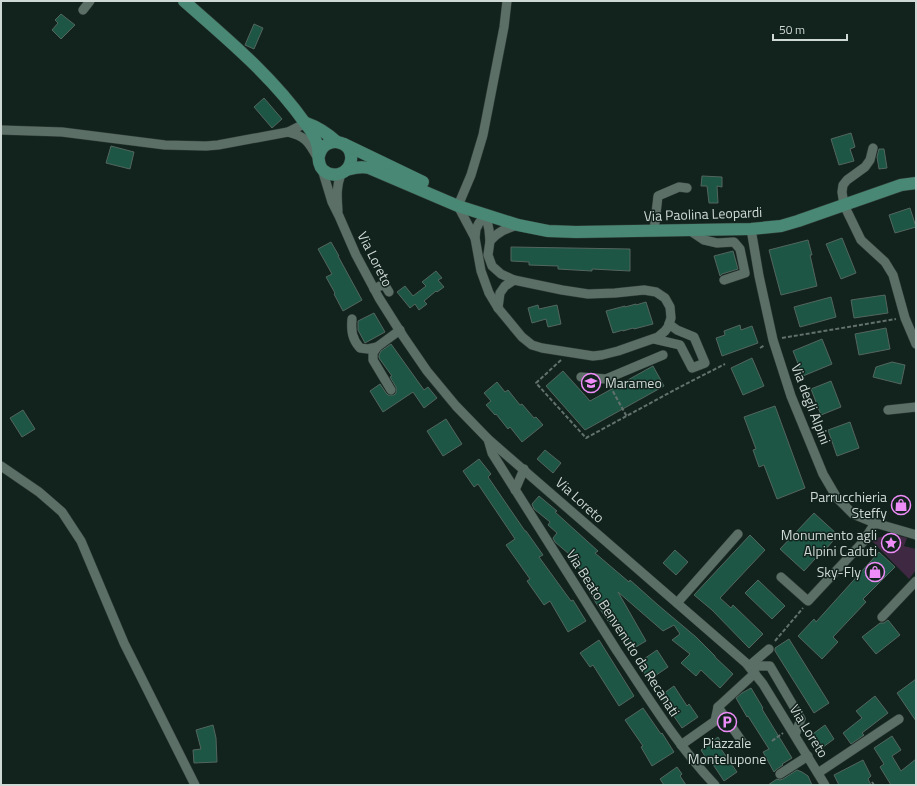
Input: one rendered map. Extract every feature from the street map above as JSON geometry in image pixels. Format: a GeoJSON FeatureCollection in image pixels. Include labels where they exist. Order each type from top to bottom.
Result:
{"type":"FeatureCollection","features":[{"type":"Feature","properties":{"kind":"main road"},"geometry":{"type":"LineString","coordinates":[[184,1],[245,55],[278,89],[306,123],[314,136],[320,162],[325,171],[334,175],[344,172],[350,164],[351,157],[349,150],[341,143],[331,142],[325,145],[321,150],[320,162]]}},
{"type":"Feature","properties":{"kind":"main road","name":"Via Paolina Leopardi"},"geometry":{"type":"LineString","coordinates":[[306,123],[341,143],[459,203]]}},
{"type":"Feature","properties":{"kind":"main road","name":"Via Paolina Leopardi"},"geometry":{"type":"LineString","coordinates":[[344,172],[361,166],[369,168],[486,215],[518,225],[548,231],[576,232],[751,230],[780,226],[901,185],[916,183]]}},
{"type":"Feature","properties":{"kind":"street"},"geometry":{"type":"LineString","coordinates":[[83,10],[90,1]]}},
{"type":"Feature","properties":{"kind":"street"},"geometry":{"type":"LineString","coordinates":[[486,215],[490,241],[488,255],[492,266],[501,274],[514,280],[588,294],[644,290],[656,292],[665,298],[670,307],[671,318],[666,331],[658,337],[618,351],[593,356],[542,348],[532,345],[522,337],[498,308],[489,293],[481,271],[475,238],[459,203],[472,175],[483,135],[504,27],[507,1]]}},
{"type":"Feature","properties":{"kind":"street"},"geometry":{"type":"LineString","coordinates":[[1,130],[62,132],[165,145],[206,146],[288,132],[306,123]]}},
{"type":"Feature","properties":{"kind":"street","name":"Via Loreto"},"geometry":{"type":"LineString","coordinates":[[288,132],[300,135],[313,149],[320,162],[332,202],[356,255],[374,289],[432,377],[456,406],[488,439],[752,670],[763,684],[825,785]]}},
{"type":"Feature","properties":{"kind":"street"},"geometry":{"type":"LineString","coordinates":[[873,148],[870,160],[865,167],[847,180],[843,185],[842,192],[844,205],[861,240],[885,262],[893,275],[905,318],[916,344]]}},
{"type":"Feature","properties":{"kind":"street","name":"Via Loreto"},"geometry":{"type":"LineString","coordinates":[[339,216],[337,193],[338,183],[344,172]]}},
{"type":"Feature","properties":{"kind":"street"},"geometry":{"type":"LineString","coordinates":[[654,231],[658,196],[679,187],[687,188]]}},
{"type":"Feature","properties":{"kind":"street"},"geometry":{"type":"LineString","coordinates":[[475,238],[476,229],[486,215]]}},
{"type":"Feature","properties":{"kind":"street"},"geometry":{"type":"LineString","coordinates":[[490,241],[501,230],[518,225]]}},
{"type":"Feature","properties":{"kind":"street"},"geometry":{"type":"LineString","coordinates":[[689,230],[704,240],[717,243],[734,242],[740,249],[745,274],[724,280]]}},
{"type":"Feature","properties":{"kind":"street","name":"Via degli Alpini"},"geometry":{"type":"LineString","coordinates":[[751,230],[773,340],[791,396],[823,474],[836,498],[853,514],[875,524],[916,535]]}},
{"type":"Feature","properties":{"kind":"street"},"geometry":{"type":"LineString","coordinates":[[498,308],[500,293],[505,286],[514,280]]}},
{"type":"Feature","properties":{"kind":"street"},"geometry":{"type":"LineString","coordinates":[[374,289],[382,285],[386,287],[388,292]]}},
{"type":"Feature","properties":{"kind":"street"},"geometry":{"type":"LineString","coordinates":[[352,319],[351,331],[355,343],[360,348],[368,349],[377,347]]}},
{"type":"Feature","properties":{"kind":"street"},"geometry":{"type":"LineString","coordinates":[[654,338],[680,345],[692,368],[705,363],[694,337],[677,330],[669,324]]}},
{"type":"Feature","properties":{"kind":"street"},"geometry":{"type":"LineString","coordinates":[[391,390],[373,360],[373,353],[377,347],[400,330]]}},
{"type":"Feature","properties":{"kind":"street"},"geometry":{"type":"LineString","coordinates":[[581,377],[606,380],[663,355]]}},
{"type":"Feature","properties":{"kind":"street"},"geometry":{"type":"LineString","coordinates":[[888,410],[916,407]]}},
{"type":"Feature","properties":{"kind":"street","name":"Via Beato Benvenuto da Recanati"},"geometry":{"type":"LineString","coordinates":[[488,439],[492,453],[650,701],[681,745],[715,785]]}},
{"type":"Feature","properties":{"kind":"street"},"geometry":{"type":"LineString","coordinates":[[1,466],[38,492],[62,512],[81,541],[124,643],[195,785]]}},
{"type":"Feature","properties":{"kind":"street"},"geometry":{"type":"LineString","coordinates":[[515,490],[524,469]]}},
{"type":"Feature","properties":{"kind":"street"},"geometry":{"type":"LineString","coordinates":[[781,577],[808,601],[863,542],[875,524]]}},
{"type":"Feature","properties":{"kind":"street"},"geometry":{"type":"LineString","coordinates":[[677,603],[738,534]]}},
{"type":"Feature","properties":{"kind":"street"},"geometry":{"type":"LineString","coordinates":[[882,617],[916,581]]}},
{"type":"Feature","properties":{"kind":"street"},"geometry":{"type":"LineString","coordinates":[[681,745],[715,721],[718,708],[769,649]]}},
{"type":"Feature","properties":{"kind":"street"},"geometry":{"type":"LineString","coordinates":[[752,670],[770,666],[801,719],[793,732]]}},
{"type":"Feature","properties":{"kind":"street"},"geometry":{"type":"LineString","coordinates":[[718,708],[743,743]]}},
{"type":"Feature","properties":{"kind":"street"},"geometry":{"type":"LineString","coordinates":[[818,773],[899,719]]}},
{"type":"Feature","properties":{"kind":"street"},"geometry":{"type":"LineString","coordinates":[[780,774],[808,756]]}},
{"type":"Feature","properties":{"kind":"path"},"geometry":{"type":"LineString","coordinates":[[760,348],[773,340],[905,318]]}},
{"type":"Feature","properties":{"kind":"path"},"geometry":{"type":"LineString","coordinates":[[553,367],[536,383],[586,438],[725,364]]}},
{"type":"Feature","properties":{"kind":"path"},"geometry":{"type":"LineString","coordinates":[[606,380],[627,417]]}},
{"type":"Feature","properties":{"kind":"path"},"geometry":{"type":"LineString","coordinates":[[769,649],[808,601]]}},
{"type":"Feature","properties":{"kind":"path"},"geometry":{"type":"LineString","coordinates":[[772,741],[793,732]]}},
{"type":"Feature","properties":{"kind":"shaded area"},"geometry":{"type":"Polygon","coordinates":[[[896,535],[907,538],[904,546],[916,549],[916,570],[909,579],[872,541],[883,536],[896,535]]]}},
{"type":"Feature","properties":{"kind":"building"},"geometry":{"type":"Polygon","coordinates":[[[61,14],[75,25],[61,39],[52,30],[58,23],[55,20],[61,14]]]}},
{"type":"Feature","properties":{"kind":"building"},"geometry":{"type":"Polygon","coordinates":[[[254,24],[263,28],[254,49],[245,45],[254,24]]]}},
{"type":"Feature","properties":{"kind":"building"},"geometry":{"type":"Polygon","coordinates":[[[264,98],[282,119],[272,128],[254,107],[264,98]]]}},
{"type":"Feature","properties":{"kind":"building"},"geometry":{"type":"Polygon","coordinates":[[[851,133],[855,147],[850,149],[854,161],[839,165],[831,139],[851,133]]]}},
{"type":"Feature","properties":{"kind":"building"},"geometry":{"type":"Polygon","coordinates":[[[111,146],[134,152],[130,169],[106,163],[111,146]]]}},
{"type":"Feature","properties":{"kind":"building"},"geometry":{"type":"Polygon","coordinates":[[[879,149],[884,149],[887,168],[879,169],[877,157],[879,149]]]}},
{"type":"Feature","properties":{"kind":"building"},"geometry":{"type":"Polygon","coordinates":[[[702,176],[722,177],[722,187],[717,186],[718,203],[709,203],[707,186],[701,186],[702,176]]]}},
{"type":"Feature","properties":{"kind":"building"},"geometry":{"type":"Polygon","coordinates":[[[910,208],[916,227],[895,233],[889,215],[910,208]]]}},
{"type":"Feature","properties":{"kind":"building"},"geometry":{"type":"Polygon","coordinates":[[[842,238],[856,273],[841,279],[826,244],[842,238]]]}},
{"type":"Feature","properties":{"kind":"building"},"geometry":{"type":"Polygon","coordinates":[[[808,240],[817,286],[781,295],[769,250],[808,240]]]}},
{"type":"Feature","properties":{"kind":"building"},"geometry":{"type":"Polygon","coordinates":[[[331,242],[362,300],[343,311],[326,277],[332,274],[318,249],[331,242]]]}},
{"type":"Feature","properties":{"kind":"building"},"geometry":{"type":"Polygon","coordinates":[[[511,247],[630,249],[630,271],[558,269],[558,266],[529,265],[529,262],[511,261],[511,247]]]}},
{"type":"Feature","properties":{"kind":"building"},"geometry":{"type":"Polygon","coordinates":[[[733,251],[738,269],[720,276],[714,256],[733,251]]]}},
{"type":"Feature","properties":{"kind":"building"},"geometry":{"type":"Polygon","coordinates":[[[436,271],[442,278],[438,280],[444,287],[437,292],[436,291],[424,301],[427,304],[419,310],[415,304],[410,308],[397,292],[405,286],[413,296],[426,286],[422,282],[436,271]]]}},
{"type":"Feature","properties":{"kind":"building"},"geometry":{"type":"Polygon","coordinates":[[[885,295],[888,313],[854,318],[851,300],[885,295]]]}},
{"type":"Feature","properties":{"kind":"building"},"geometry":{"type":"Polygon","coordinates":[[[831,297],[836,317],[800,327],[794,307],[831,297]]]}},
{"type":"Feature","properties":{"kind":"building"},"geometry":{"type":"Polygon","coordinates":[[[646,302],[653,324],[613,333],[606,311],[646,302]]]}},
{"type":"Feature","properties":{"kind":"building"},"geometry":{"type":"Polygon","coordinates":[[[538,305],[539,309],[557,305],[561,324],[548,327],[546,319],[532,323],[528,308],[538,305]]]}},
{"type":"Feature","properties":{"kind":"building"},"geometry":{"type":"Polygon","coordinates":[[[374,313],[385,332],[365,343],[358,330],[358,321],[374,313]]]}},
{"type":"Feature","properties":{"kind":"building"},"geometry":{"type":"Polygon","coordinates":[[[740,325],[741,330],[752,326],[758,343],[722,356],[716,338],[725,335],[724,331],[740,325]]]}},
{"type":"Feature","properties":{"kind":"building"},"geometry":{"type":"Polygon","coordinates":[[[886,328],[890,349],[859,355],[855,334],[886,328]]]}},
{"type":"Feature","properties":{"kind":"building"},"geometry":{"type":"Polygon","coordinates":[[[822,339],[832,364],[803,376],[793,351],[822,339]]]}},
{"type":"Feature","properties":{"kind":"building"},"geometry":{"type":"Polygon","coordinates":[[[391,344],[424,390],[428,387],[437,398],[424,408],[413,392],[383,412],[370,391],[380,384],[388,395],[394,395],[396,393],[396,387],[390,377],[392,376],[379,358],[381,351],[391,344]]]}},
{"type":"Feature","properties":{"kind":"building"},"geometry":{"type":"Polygon","coordinates":[[[752,358],[764,386],[743,395],[731,368],[752,358]]]}},
{"type":"Feature","properties":{"kind":"building"},"geometry":{"type":"Polygon","coordinates":[[[892,362],[905,365],[901,384],[873,377],[876,367],[892,362]]]}},
{"type":"Feature","properties":{"kind":"building"},"geometry":{"type":"Polygon","coordinates":[[[653,366],[664,386],[585,430],[546,386],[563,371],[590,401],[653,366]]]}},
{"type":"Feature","properties":{"kind":"building"},"geometry":{"type":"Polygon","coordinates":[[[831,381],[841,407],[821,415],[811,389],[831,381]]]}},
{"type":"Feature","properties":{"kind":"building"},"geometry":{"type":"Polygon","coordinates":[[[497,382],[505,392],[508,390],[520,405],[522,404],[534,418],[536,417],[543,425],[522,442],[510,427],[508,429],[496,414],[495,415],[486,405],[491,401],[484,393],[497,382]]]}},
{"type":"Feature","properties":{"kind":"building"},"geometry":{"type":"Polygon","coordinates":[[[775,406],[805,488],[777,499],[764,465],[759,467],[753,450],[756,449],[744,417],[775,406]]]}},
{"type":"Feature","properties":{"kind":"building"},"geometry":{"type":"Polygon","coordinates":[[[23,410],[35,429],[22,437],[10,418],[23,410]]]}},
{"type":"Feature","properties":{"kind":"building"},"geometry":{"type":"Polygon","coordinates":[[[446,419],[462,444],[443,456],[427,431],[446,419]]]}},
{"type":"Feature","properties":{"kind":"building"},"geometry":{"type":"Polygon","coordinates":[[[850,422],[859,448],[837,456],[828,430],[850,422]]]}},
{"type":"Feature","properties":{"kind":"building"},"geometry":{"type":"Polygon","coordinates":[[[545,450],[561,463],[553,473],[537,459],[545,450]]]}},
{"type":"Feature","properties":{"kind":"building"},"geometry":{"type":"Polygon","coordinates":[[[479,459],[491,474],[488,477],[543,555],[539,557],[571,601],[573,600],[586,621],[568,632],[550,601],[544,605],[527,581],[530,579],[506,545],[515,539],[478,484],[474,487],[463,471],[479,459]]]}},
{"type":"Feature","properties":{"kind":"building"},"geometry":{"type":"Polygon","coordinates":[[[539,496],[557,511],[555,512],[598,551],[595,553],[629,582],[630,580],[696,637],[733,674],[720,688],[701,670],[696,676],[681,663],[690,654],[672,640],[680,634],[674,625],[663,631],[618,592],[646,641],[629,651],[614,625],[612,627],[582,580],[588,576],[567,557],[569,554],[555,542],[553,538],[557,533],[548,525],[550,522],[534,509],[532,504],[539,496]]]}},
{"type":"Feature","properties":{"kind":"building"},"geometry":{"type":"Polygon","coordinates":[[[814,513],[838,535],[804,571],[780,549],[814,513]]]}},
{"type":"Feature","properties":{"kind":"building"},"geometry":{"type":"Polygon","coordinates":[[[750,535],[765,550],[720,598],[731,608],[733,605],[763,634],[749,648],[712,610],[694,595],[750,535]]]}},
{"type":"Feature","properties":{"kind":"building"},"geometry":{"type":"Polygon","coordinates":[[[675,550],[688,562],[676,575],[663,563],[675,550]]]}},
{"type":"Feature","properties":{"kind":"building"},"geometry":{"type":"Polygon","coordinates":[[[879,552],[895,567],[863,599],[866,602],[833,637],[838,642],[822,659],[798,636],[814,619],[816,622],[879,552]]]}},
{"type":"Feature","properties":{"kind":"building"},"geometry":{"type":"Polygon","coordinates":[[[758,580],[785,606],[772,619],[745,593],[758,580]]]}},
{"type":"Feature","properties":{"kind":"building"},"geometry":{"type":"Polygon","coordinates":[[[888,620],[900,635],[876,654],[862,637],[880,623],[884,623],[888,620]]]}},
{"type":"Feature","properties":{"kind":"building"},"geometry":{"type":"Polygon","coordinates":[[[789,639],[829,703],[814,713],[775,651],[775,648],[789,639]]]}},
{"type":"Feature","properties":{"kind":"building"},"geometry":{"type":"Polygon","coordinates":[[[599,640],[634,696],[619,706],[593,665],[590,667],[580,653],[599,640]]]}},
{"type":"Feature","properties":{"kind":"building"},"geometry":{"type":"Polygon","coordinates":[[[657,650],[668,667],[649,680],[638,663],[657,650]]]}},
{"type":"Feature","properties":{"kind":"building"},"geometry":{"type":"Polygon","coordinates":[[[916,679],[916,721],[897,693],[916,679]]]}},
{"type":"Feature","properties":{"kind":"building"},"geometry":{"type":"Polygon","coordinates":[[[674,686],[687,706],[689,704],[698,717],[682,728],[660,696],[674,686]]]}},
{"type":"Feature","properties":{"kind":"building"},"geometry":{"type":"Polygon","coordinates":[[[751,688],[792,758],[782,764],[783,765],[774,772],[763,752],[769,749],[736,698],[751,688]]]}},
{"type":"Feature","properties":{"kind":"building"},"geometry":{"type":"Polygon","coordinates":[[[875,696],[888,713],[862,733],[864,735],[851,744],[843,733],[862,718],[856,711],[875,696]]]}},
{"type":"Feature","properties":{"kind":"building"},"geometry":{"type":"Polygon","coordinates":[[[643,708],[674,752],[652,766],[641,747],[643,746],[625,720],[643,708]]]}},
{"type":"Feature","properties":{"kind":"building"},"geometry":{"type":"Polygon","coordinates":[[[213,725],[216,738],[217,762],[194,763],[193,750],[201,749],[196,730],[213,725]]]}},
{"type":"Feature","properties":{"kind":"building"},"geometry":{"type":"Polygon","coordinates":[[[825,725],[834,739],[819,750],[810,736],[825,725]]]}},
{"type":"Feature","properties":{"kind":"building"},"geometry":{"type":"Polygon","coordinates":[[[892,736],[901,750],[892,756],[901,771],[916,759],[916,785],[891,785],[880,767],[884,764],[874,748],[892,736]]]}},
{"type":"Feature","properties":{"kind":"building"},"geometry":{"type":"Polygon","coordinates":[[[718,737],[724,747],[721,749],[737,772],[724,781],[708,757],[706,758],[701,750],[718,737]]]}},
{"type":"Feature","properties":{"kind":"building"},"geometry":{"type":"Polygon","coordinates":[[[863,760],[871,776],[868,779],[871,785],[839,785],[834,775],[863,760]]]}},
{"type":"Feature","properties":{"kind":"building"},"geometry":{"type":"Polygon","coordinates":[[[677,767],[682,774],[680,776],[686,785],[664,785],[660,779],[677,767]]]}},
{"type":"Feature","properties":{"kind":"building"},"geometry":{"type":"Polygon","coordinates":[[[797,770],[808,776],[812,785],[768,785],[777,779],[783,779],[797,770]]]}},
{"type":"Feature","properties":{"kind":"place","name":"Marameo"},"geometry":{"type":"Point","coordinates":[591,383]}},
{"type":"Feature","properties":{"kind":"place","name":"Parrucchieria Steffy"},"geometry":{"type":"Point","coordinates":[901,505]}},
{"type":"Feature","properties":{"kind":"place","name":"Monumento agli Alpini Caduti"},"geometry":{"type":"Point","coordinates":[891,543]}},
{"type":"Feature","properties":{"kind":"place","name":"Sky-Fly"},"geometry":{"type":"Point","coordinates":[875,572]}},
{"type":"Feature","properties":{"kind":"place","name":"Piazzale Montelupone"},"geometry":{"type":"Point","coordinates":[727,722]}}]}
